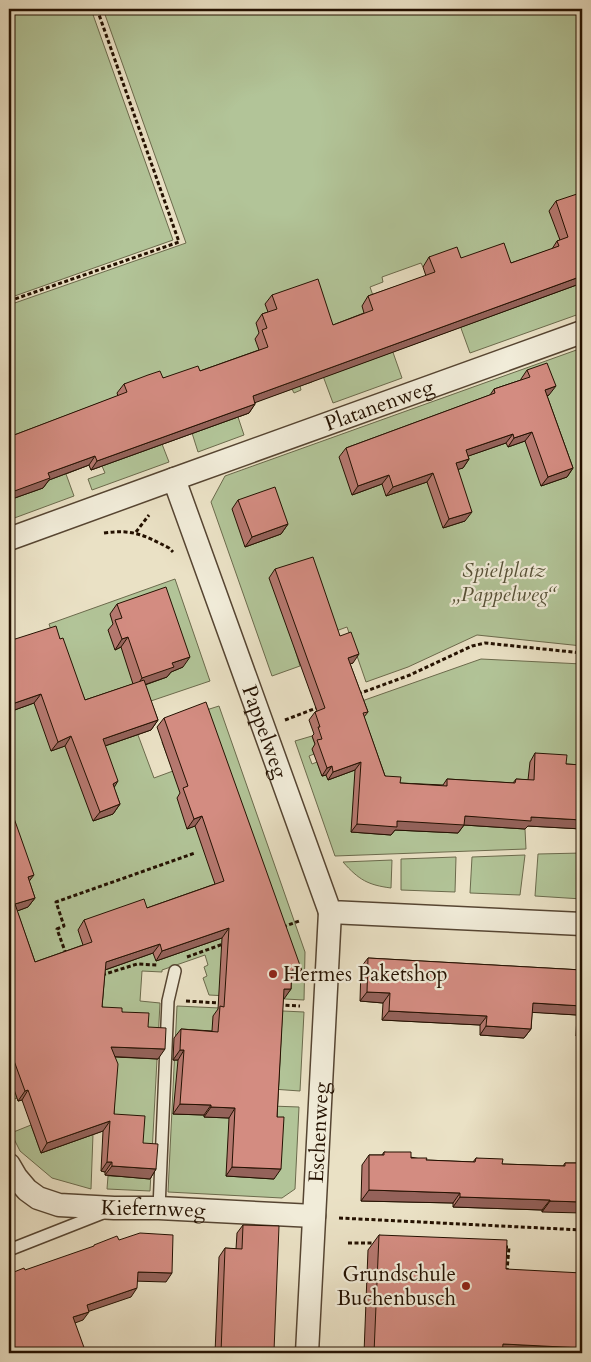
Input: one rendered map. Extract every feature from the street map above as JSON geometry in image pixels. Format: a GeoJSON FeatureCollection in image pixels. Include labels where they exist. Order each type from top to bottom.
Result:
{"type":"FeatureCollection","features":[{"type":"Feature","properties":{"kind":"street","name":"Platanenweg"},"geometry":{"type":"LineString","coordinates":[[174,479],[582,332]]}},
{"type":"Feature","properties":{"kind":"street"},"geometry":{"type":"LineString","coordinates":[[9,539],[174,479]]}},
{"type":"Feature","properties":{"kind":"street","name":"Pappelweg"},"geometry":{"type":"LineString","coordinates":[[174,479],[330,912]]}},
{"type":"Feature","properties":{"kind":"street"},"geometry":{"type":"LineString","coordinates":[[330,912],[582,924]]}},
{"type":"Feature","properties":{"kind":"street","name":"Eschenweg"},"geometry":{"type":"LineString","coordinates":[[307,1353],[330,912]]}},
{"type":"Feature","properties":{"kind":"street","name":"Kiefernweg"},"geometry":{"type":"LineString","coordinates":[[9,1165],[16,1177],[38,1198],[48,1203],[59,1205],[314,1216]]}},
{"type":"Feature","properties":{"kind":"lane"},"geometry":{"type":"LineString","coordinates":[[160,1208],[168,1000],[175,971]]}},
{"type":"Feature","properties":{"kind":"lane"},"geometry":{"type":"LineString","coordinates":[[9,1250],[114,1208]]}},
{"type":"Feature","properties":{"kind":"path"},"geometry":{"type":"LineString","coordinates":[[9,301],[179,242],[97,9]]}},
{"type":"Feature","properties":{"kind":"path"},"geometry":{"type":"LineString","coordinates":[[95,536],[117,531],[136,532],[169,548],[174,553]]}},
{"type":"Feature","properties":{"kind":"path"},"geometry":{"type":"LineString","coordinates":[[355,695],[410,675],[472,646],[485,643],[582,653]]}},
{"type":"Feature","properties":{"kind":"path"},"geometry":{"type":"LineString","coordinates":[[284,720],[328,704]]}},
{"type":"Feature","properties":{"kind":"path"},"geometry":{"type":"LineString","coordinates":[[66,956],[57,929],[64,926],[56,902],[195,853]]}},
{"type":"Feature","properties":{"kind":"path"},"geometry":{"type":"LineString","coordinates":[[275,930],[299,921]]}},
{"type":"Feature","properties":{"kind":"path"},"geometry":{"type":"LineString","coordinates":[[180,959],[232,940]]}},
{"type":"Feature","properties":{"kind":"path"},"geometry":{"type":"LineString","coordinates":[[98,976],[137,964],[163,965]]}},
{"type":"Feature","properties":{"kind":"path"},"geometry":{"type":"LineString","coordinates":[[168,1000],[228,1003]]}},
{"type":"Feature","properties":{"kind":"path"},"geometry":{"type":"LineString","coordinates":[[278,1005],[308,1007]]}},
{"type":"Feature","properties":{"kind":"path"},"geometry":{"type":"LineString","coordinates":[[350,1218],[582,1230]]}},
{"type":"Feature","properties":{"kind":"path"},"geometry":{"type":"LineString","coordinates":[[348,1243],[376,1244]]}},
{"type":"Feature","properties":{"kind":"path"},"geometry":{"type":"LineString","coordinates":[[499,1247],[509,1247],[507,1276]]}},
{"type":"Feature","properties":{"kind":"green space"},"geometry":{"type":"Polygon","coordinates":[[[9,9],[91,9],[173,240],[9,298],[9,9]]]}},
{"type":"Feature","properties":{"kind":"green space"},"geometry":{"type":"Polygon","coordinates":[[[103,9],[582,9],[582,313],[470,353],[437,262],[423,267],[421,263],[382,277],[383,282],[370,287],[402,378],[333,403],[313,349],[301,353],[312,382],[300,386],[301,390],[294,393],[292,389],[275,395],[271,383],[242,393],[249,413],[238,417],[244,435],[198,452],[192,433],[162,444],[169,462],[92,490],[88,479],[105,473],[102,466],[91,470],[89,465],[66,474],[74,496],[9,520],[9,305],[186,243],[103,9]]]}},
{"type":"Feature","properties":{"kind":"green space","name":"Spielplatz „Pappelweg“"},"geometry":{"type":"Polygon","coordinates":[[[582,348],[582,646],[477,635],[408,667],[366,682],[347,627],[294,646],[300,666],[272,676],[211,502],[225,476],[582,348]]]}},
{"type":"Feature","properties":{"kind":"green space"},"geometry":{"type":"Polygon","coordinates":[[[175,579],[210,681],[142,704],[138,735],[154,778],[173,771],[162,742],[167,741],[200,712],[219,706],[305,952],[304,1000],[209,995],[203,978],[207,976],[204,967],[208,965],[205,955],[162,970],[162,972],[142,971],[140,1001],[160,1003],[150,1191],[107,1189],[108,1176],[134,1177],[138,1126],[94,1115],[51,1090],[18,1101],[17,1098],[9,1101],[9,638],[14,636],[17,645],[68,680],[49,624],[175,579]]]}},
{"type":"Feature","properties":{"kind":"green space"},"geometry":{"type":"Polygon","coordinates":[[[481,659],[582,664],[582,829],[542,788],[525,829],[526,849],[335,856],[295,741],[312,736],[316,747],[314,754],[309,756],[312,764],[317,762],[322,776],[326,775],[342,708],[481,659]]]}},
{"type":"Feature","properties":{"kind":"green space"},"geometry":{"type":"Polygon","coordinates":[[[582,853],[582,899],[535,896],[538,854],[582,853]]]}},
{"type":"Feature","properties":{"kind":"green space"},"geometry":{"type":"Polygon","coordinates":[[[525,855],[520,895],[470,893],[472,857],[525,855]]]}},
{"type":"Feature","properties":{"kind":"green space"},"geometry":{"type":"Polygon","coordinates":[[[456,857],[455,892],[401,890],[401,859],[456,857]]]}},
{"type":"Feature","properties":{"kind":"green space"},"geometry":{"type":"Polygon","coordinates":[[[392,860],[391,888],[364,881],[343,862],[392,860]]]}},
{"type":"Feature","properties":{"kind":"green space"},"geometry":{"type":"Polygon","coordinates":[[[177,1006],[304,1012],[300,1091],[272,1089],[271,1106],[299,1107],[295,1189],[282,1198],[168,1192],[177,1006]]]}},
{"type":"Feature","properties":{"kind":"green space"},"geometry":{"type":"Polygon","coordinates":[[[31,1125],[41,1153],[93,1134],[91,1189],[52,1178],[20,1151],[11,1133],[31,1125]]]}},
{"type":"Feature","properties":{"kind":"building"},"geometry":{"type":"Polygon","coordinates":[[[580,193],[582,200],[582,276],[253,396],[255,404],[97,461],[95,456],[48,473],[50,478],[9,493],[9,437],[127,392],[124,384],[148,375],[160,371],[163,378],[198,366],[200,371],[268,347],[262,330],[267,328],[262,314],[277,309],[272,295],[318,279],[333,325],[373,310],[368,296],[435,272],[429,257],[457,247],[461,258],[504,243],[511,263],[559,246],[557,241],[568,237],[556,201],[580,193]]]}},
{"type":"Feature","properties":{"kind":"building"},"geometry":{"type":"Polygon","coordinates":[[[547,363],[556,386],[545,390],[573,468],[548,477],[532,432],[514,438],[513,434],[466,450],[469,459],[456,463],[472,512],[449,519],[433,473],[393,487],[389,475],[358,486],[346,448],[495,393],[494,389],[530,377],[527,370],[547,363]]]}},
{"type":"Feature","properties":{"kind":"building"},"geometry":{"type":"Polygon","coordinates":[[[275,487],[288,524],[252,537],[238,500],[275,487]]]}},
{"type":"Feature","properties":{"kind":"building"},"geometry":{"type":"Polygon","coordinates":[[[313,557],[340,636],[351,632],[359,654],[348,658],[368,712],[363,713],[385,776],[401,777],[400,783],[447,786],[447,779],[515,783],[516,779],[534,780],[535,753],[567,755],[566,764],[582,765],[582,820],[531,817],[531,821],[465,816],[464,825],[397,821],[397,827],[357,824],[361,762],[333,772],[332,766],[327,768],[317,740],[322,739],[315,712],[325,708],[275,569],[313,557]]]}},
{"type":"Feature","properties":{"kind":"building"},"geometry":{"type":"Polygon","coordinates":[[[166,587],[190,657],[172,663],[174,667],[142,678],[128,637],[122,639],[115,620],[122,618],[117,604],[166,587]]]}},
{"type":"Feature","properties":{"kind":"building"},"geometry":{"type":"Polygon","coordinates":[[[56,626],[60,639],[63,638],[85,700],[144,680],[158,720],[103,739],[118,781],[113,784],[120,804],[100,812],[71,736],[58,742],[41,694],[9,705],[9,641],[56,626]]]}},
{"type":"Feature","properties":{"kind":"building"},"geometry":{"type":"Polygon","coordinates":[[[206,702],[302,971],[292,970],[291,989],[284,989],[277,1117],[284,1117],[281,1169],[232,1167],[235,1108],[180,1104],[184,1050],[180,1050],[181,1029],[218,1032],[220,1006],[224,1007],[229,928],[162,951],[160,944],[106,962],[102,1007],[122,1008],[122,1012],[149,1013],[148,1027],[166,1028],[165,1049],[111,1047],[118,1064],[114,1114],[145,1116],[143,1143],[158,1144],[156,1169],[112,1166],[112,1162],[107,1162],[110,1121],[47,1143],[28,1090],[25,1091],[9,1047],[9,804],[34,875],[28,877],[35,898],[15,904],[35,962],[92,942],[84,920],[144,899],[147,908],[224,881],[202,816],[194,819],[183,788],[188,786],[164,718],[206,702]]]}},
{"type":"Feature","properties":{"kind":"building"},"geometry":{"type":"Polygon","coordinates":[[[368,958],[582,970],[582,1006],[533,1003],[531,1029],[486,1026],[487,1016],[389,1011],[390,993],[367,992],[368,958]]]}},
{"type":"Feature","properties":{"kind":"building"},"geometry":{"type":"Polygon","coordinates":[[[384,1152],[411,1152],[411,1158],[427,1158],[426,1160],[475,1162],[476,1158],[503,1159],[502,1164],[565,1166],[565,1163],[582,1163],[582,1202],[460,1197],[460,1193],[369,1190],[369,1155],[384,1155],[384,1152]]]}},
{"type":"Feature","properties":{"kind":"building"},"geometry":{"type":"Polygon","coordinates":[[[243,1225],[279,1226],[274,1351],[281,1351],[281,1353],[221,1353],[225,1248],[242,1249],[243,1225]]]}},
{"type":"Feature","properties":{"kind":"building"},"geometry":{"type":"Polygon","coordinates":[[[140,1233],[173,1235],[172,1273],[138,1272],[137,1288],[87,1305],[89,1312],[73,1317],[86,1353],[9,1353],[9,1274],[94,1246],[117,1236],[119,1240],[140,1233]]]}},
{"type":"Feature","properties":{"kind":"building","name":"Grundschule Buchenbusch"},"geometry":{"type":"Polygon","coordinates":[[[379,1235],[507,1240],[506,1269],[582,1273],[582,1348],[503,1344],[502,1353],[374,1353],[379,1235]]]}},
{"type":"Feature","properties":{"kind":"place","name":"Hermes Paketshop"},"geometry":{"type":"Point","coordinates":[273,974]}},
{"type":"Feature","properties":{"kind":"place","name":"Grundschule Buchenbusch"},"geometry":{"type":"Point","coordinates":[466,1286]}}]}
